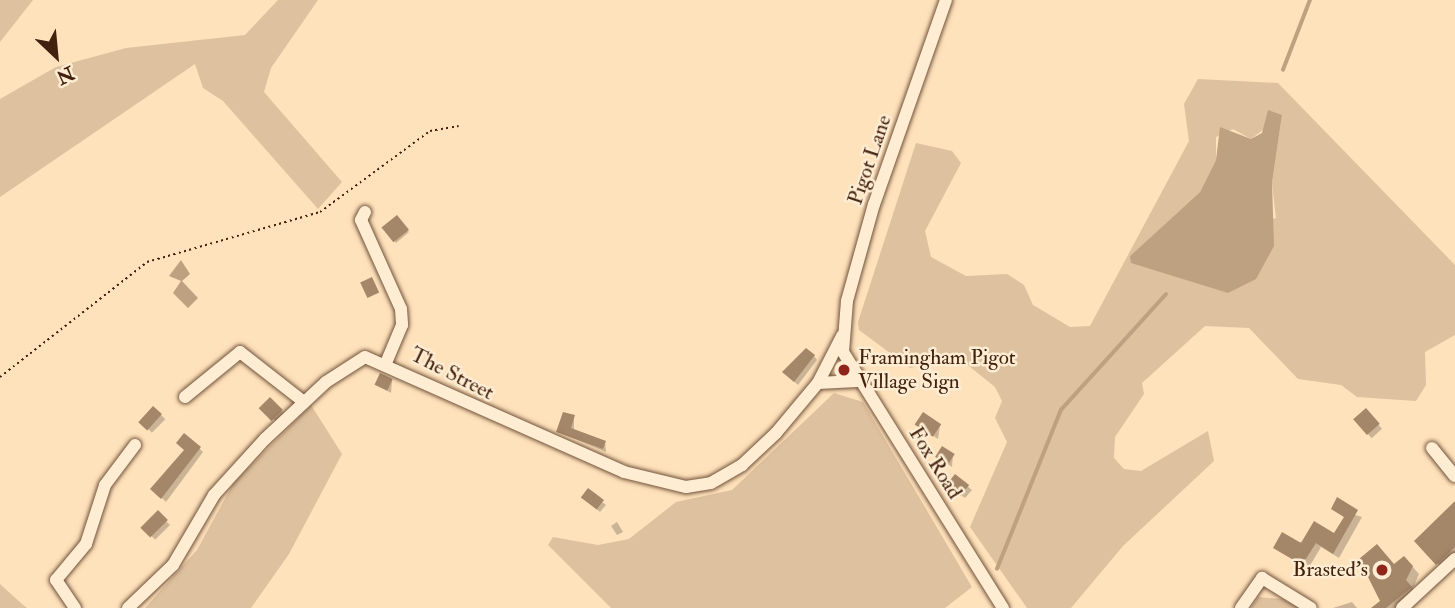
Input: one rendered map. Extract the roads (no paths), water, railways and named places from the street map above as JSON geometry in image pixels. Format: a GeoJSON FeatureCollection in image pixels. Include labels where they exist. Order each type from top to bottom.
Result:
{"type":"FeatureCollection","features":[{"type":"Feature","properties":{"kind":"street","name":"Pigot Lane"},"geometry":{"type":"LineString","coordinates":[[842,336],[874,204],[946,0]]}},
{"type":"Feature","properties":{"kind":"street"},"geometry":{"type":"LineString","coordinates":[[365,212],[361,220],[401,309],[402,326],[386,363]]}},
{"type":"Feature","properties":{"kind":"street","name":"Fox Road"},"geometry":{"type":"LineString","coordinates":[[842,336],[857,382],[1003,608]]}},
{"type":"Feature","properties":{"kind":"street","name":"The Street"},"geometry":{"type":"LineString","coordinates":[[128,608],[187,548],[214,495],[304,402],[351,363],[365,357],[386,363],[521,430],[624,472],[686,487],[711,483],[742,465],[818,383],[842,336]]}},
{"type":"Feature","properties":{"kind":"street"},"geometry":{"type":"LineString","coordinates":[[185,397],[240,352],[304,402]]}},
{"type":"Feature","properties":{"kind":"street"},"geometry":{"type":"LineString","coordinates":[[818,383],[857,382]]}},
{"type":"Feature","properties":{"kind":"street"},"geometry":{"type":"LineString","coordinates":[[75,608],[56,580],[86,544],[105,485],[135,445]]}},
{"type":"Feature","properties":{"kind":"street"},"geometry":{"type":"LineString","coordinates":[[1432,448],[1455,475]]}},
{"type":"Feature","properties":{"kind":"street"},"geometry":{"type":"LineString","coordinates":[[1402,608],[1455,559]]}},
{"type":"Feature","properties":{"kind":"street"},"geometry":{"type":"LineString","coordinates":[[1241,608],[1262,578],[1311,608]]}},
{"type":"Feature","properties":{"kind":"waterway"},"geometry":{"type":"LineString","coordinates":[[1283,70],[1310,0]]}},
{"type":"Feature","properties":{"kind":"waterway"},"geometry":{"type":"LineString","coordinates":[[997,569],[1061,410],[1166,294]]}},
{"type":"Feature","properties":{"kind":"place","name":"Framingham Pigot Village Sign"},"geometry":{"type":"Point","coordinates":[844,370]}},
{"type":"Feature","properties":{"kind":"place","name":"Brasted's"},"geometry":{"type":"Point","coordinates":[1382,570]}}]}
